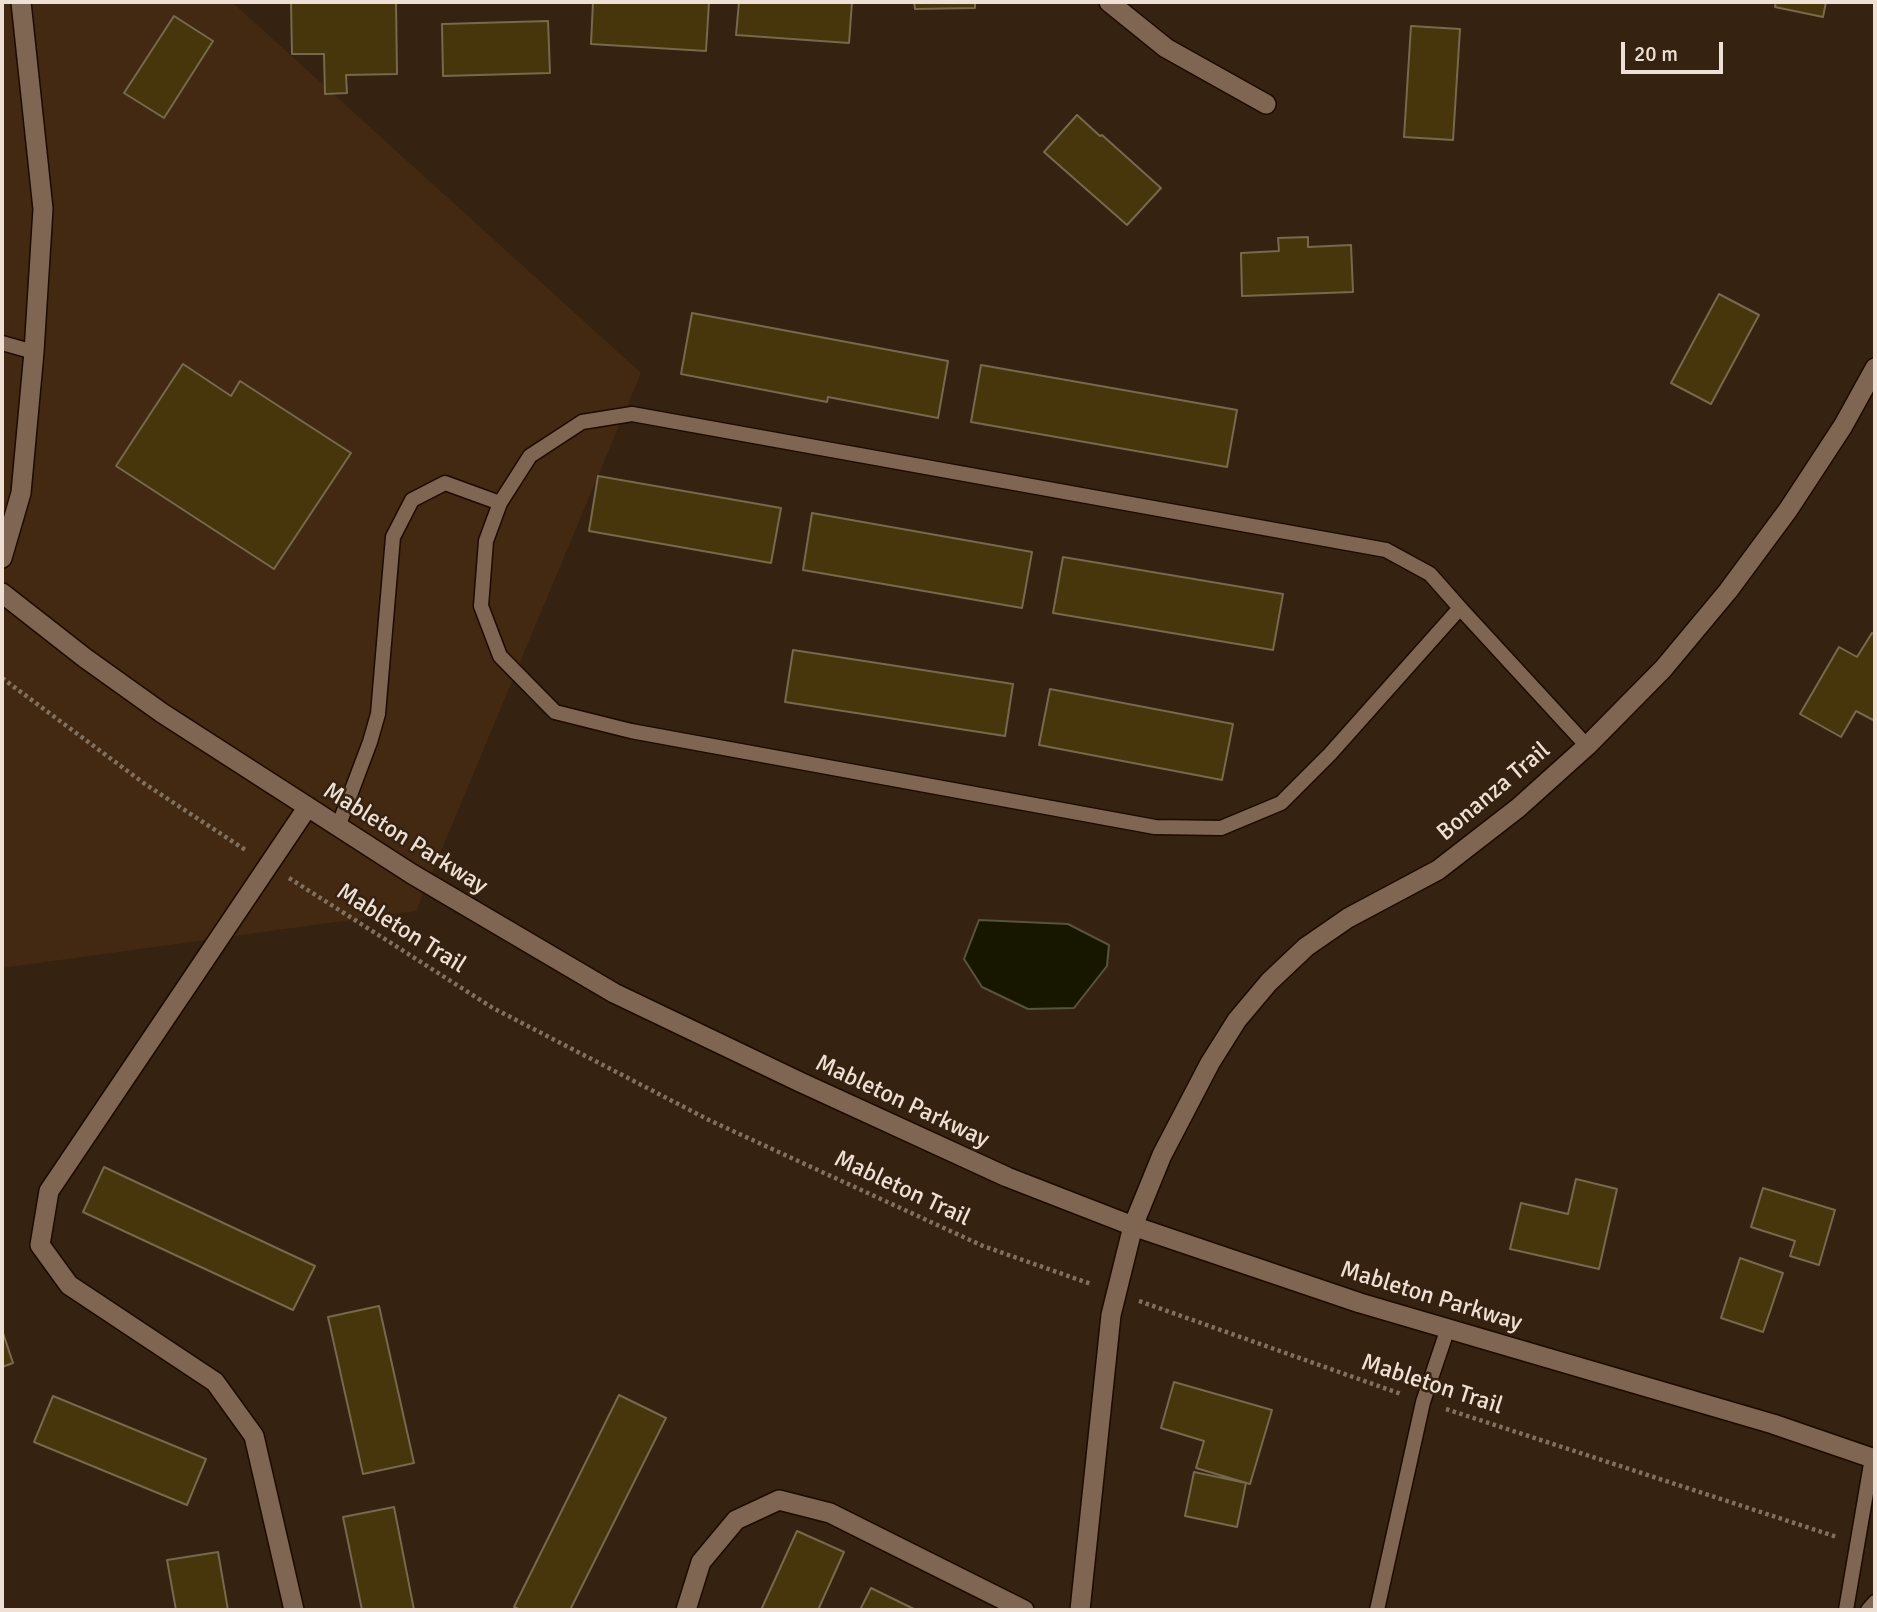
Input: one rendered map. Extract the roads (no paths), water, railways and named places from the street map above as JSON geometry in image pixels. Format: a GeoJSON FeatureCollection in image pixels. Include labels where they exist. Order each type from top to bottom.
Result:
{"type":"FeatureCollection","features":[{"type":"Feature","properties":{"kind":"street"},"geometry":{"type":"LineString","coordinates":[[2,558],[21,493],[43,209],[21,2]]}},
{"type":"Feature","properties":{"kind":"street"},"geometry":{"type":"LineString","coordinates":[[1109,2],[1166,48],[1266,104]]}},
{"type":"Feature","properties":{"kind":"street","name":"Bonanza Trail"},"geometry":{"type":"LineString","coordinates":[[1080,1610],[1111,1315],[1133,1226],[1162,1155],[1210,1063],[1237,1020],[1269,982],[1306,947],[1348,918],[1438,870],[1518,808],[1587,746],[1663,668],[1728,591],[1788,510],[1843,425],[1875,368]]}},
{"type":"Feature","properties":{"kind":"street","name":"Mableton Parkway"},"geometry":{"type":"LineString","coordinates":[[2,593],[85,658],[162,713],[424,881],[614,993],[800,1082],[1007,1177],[1133,1226],[1360,1303],[1773,1424],[1874,1458]]}},
{"type":"Feature","properties":{"kind":"street"},"geometry":{"type":"LineString","coordinates":[[294,1610],[254,1436],[215,1382],[69,1285],[40,1245],[48,1191],[307,808]]}},
{"type":"Feature","properties":{"kind":"street"},"geometry":{"type":"LineString","coordinates":[[686,1610],[701,1562],[736,1520],[779,1500],[830,1513],[1024,1610]]}},
{"type":"Feature","properties":{"kind":"lane"},"geometry":{"type":"LineString","coordinates":[[2,343],[34,352]]}},
{"type":"Feature","properties":{"kind":"lane"},"geometry":{"type":"LineString","coordinates":[[1460,608],[1330,754],[1281,803],[1221,828],[1155,827],[631,731],[555,712],[499,656],[481,606],[486,541],[500,503],[530,456],[582,422],[632,414],[1386,550],[1430,574],[1587,746]]}},
{"type":"Feature","properties":{"kind":"lane"},"geometry":{"type":"LineString","coordinates":[[338,827],[370,743],[378,714],[393,537],[412,500],[445,483],[500,503]]}},
{"type":"Feature","properties":{"kind":"lane"},"geometry":{"type":"LineString","coordinates":[[1377,1610],[1423,1402],[1448,1328]]}},
{"type":"Feature","properties":{"kind":"lane"},"geometry":{"type":"LineString","coordinates":[[1846,1610],[1874,1458]]}},
{"type":"Feature","properties":{"kind":"lane"},"geometry":{"type":"LineString","coordinates":[[1868,1610],[1875,1602]]}}]}
